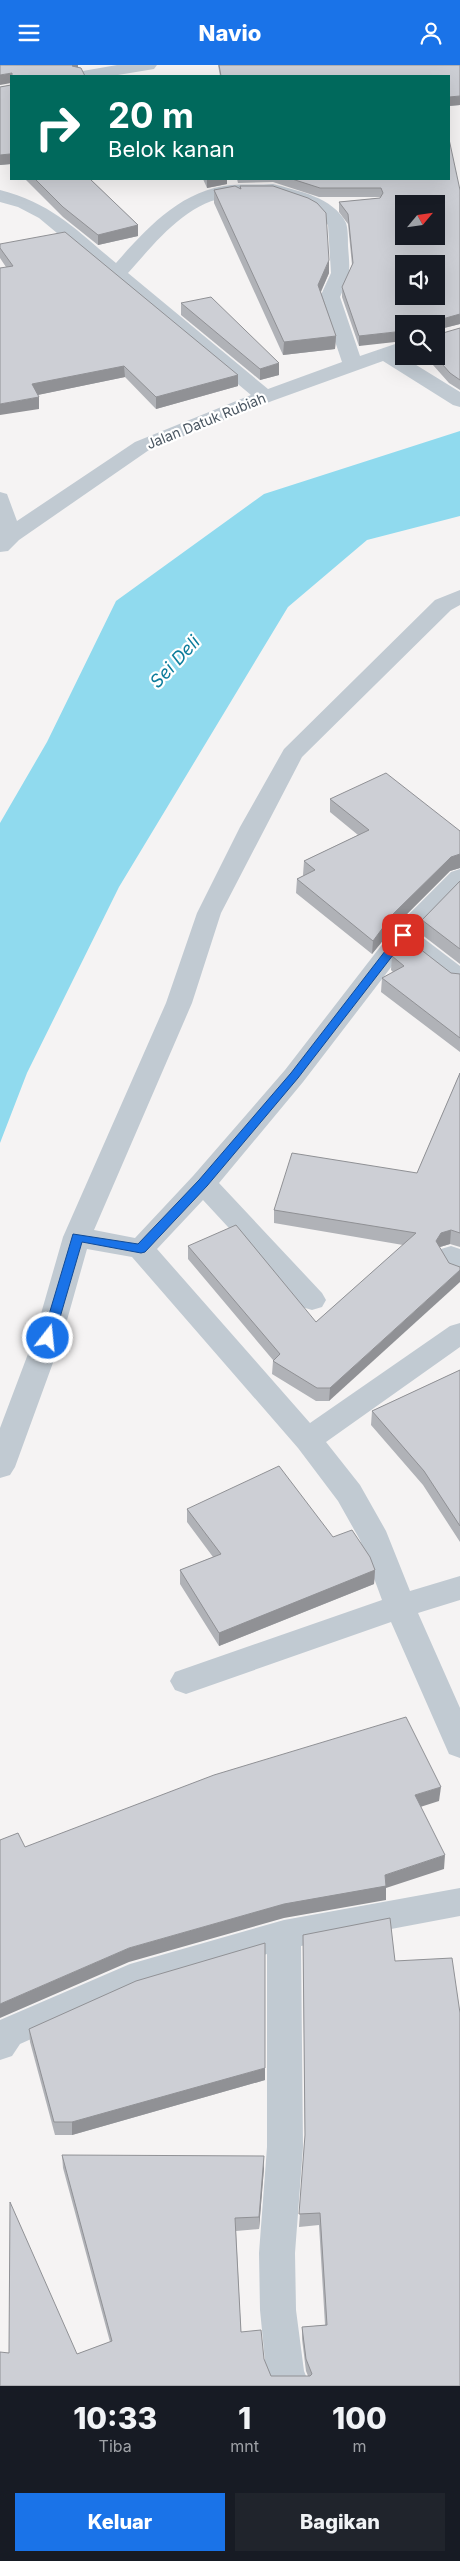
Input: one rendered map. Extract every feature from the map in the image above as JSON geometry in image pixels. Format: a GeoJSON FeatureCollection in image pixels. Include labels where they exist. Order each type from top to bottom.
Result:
{"type":"FeatureCollection","features":[{"type":"Feature","properties":{"kind":"street"},"geometry":{"type":"LineString","coordinates":[[89,75],[148,65]]}},
{"type":"Feature","properties":{"kind":"street"},"geometry":{"type":"LineString","coordinates":[[118,272],[157,229],[191,204],[212,195],[259,188],[284,192],[325,210],[337,224],[340,273],[330,297],[353,364]]}},
{"type":"Feature","properties":{"kind":"street"},"geometry":{"type":"LineString","coordinates":[[0,196],[25,203],[46,214],[118,272],[265,397]]}},
{"type":"Feature","properties":{"kind":"street"},"geometry":{"type":"LineString","coordinates":[[316,205],[344,204]]}},
{"type":"Feature","properties":{"kind":"street","name":"Jalan Datuk Rubiah"},"geometry":{"type":"LineString","coordinates":[[6,541],[142,446],[265,397],[395,350]]}},
{"type":"Feature","properties":{"kind":"street"},"geometry":{"type":"LineString","coordinates":[[384,353],[460,401]]}},
{"type":"Feature","properties":{"kind":"street"},"geometry":{"type":"LineString","coordinates":[[0,498],[6,541]]}},
{"type":"Feature","properties":{"kind":"street"},"geometry":{"type":"LineString","coordinates":[[0,1467],[48,1338],[77,1237],[179,1003],[209,913],[292,754],[444,605],[460,597]]}},
{"type":"Feature","properties":{"kind":"street"},"geometry":{"type":"LineString","coordinates":[[141,1249],[203,1183],[294,1076],[403,935],[460,877]]}},
{"type":"Feature","properties":{"kind":"street"},"geometry":{"type":"LineString","coordinates":[[403,935],[460,979]]}},
{"type":"Feature","properties":{"kind":"street"},"geometry":{"type":"LineString","coordinates":[[203,1183],[312,1299]]}},
{"type":"Feature","properties":{"kind":"street"},"geometry":{"type":"LineString","coordinates":[[77,1237],[141,1249],[308,1440],[349,1493],[375,1539],[400,1606],[460,1745]]}},
{"type":"Feature","properties":{"kind":"street"},"geometry":{"type":"LineString","coordinates":[[308,1440],[460,1333]]}},
{"type":"Feature","properties":{"kind":"street"},"geometry":{"type":"LineString","coordinates":[[186,1681],[400,1606],[460,1588]]}},
{"type":"Feature","properties":{"kind":"street"},"geometry":{"type":"LineString","coordinates":[[0,2045],[8,2033],[130,1979],[284,1935],[460,1902]]}},
{"type":"Feature","properties":{"kind":"street"},"geometry":{"type":"LineString","coordinates":[[284,1935],[284,2147],[277,2253],[278,2310],[285,2371],[291,2386]]}},
{"type":"Feature","properties":{"kind":"water","name":"Sei Deli"},"geometry":{"type":"Polygon","coordinates":[[[460,431],[460,516],[367,540],[288,607],[119,887],[27,1073],[0,1143],[0,823],[47,742],[116,601],[264,494],[460,431]]]}},
{"type":"Feature","properties":{"kind":"building"},"geometry":{"type":"Polygon","coordinates":[[[0,65],[73,65],[81,68],[84,75],[12,75],[12,73],[0,75],[0,65]]]}},
{"type":"Feature","properties":{"kind":"building"},"geometry":{"type":"Polygon","coordinates":[[[219,65],[460,65],[460,96],[450,97],[450,75],[221,75],[219,65]]]}},
{"type":"Feature","properties":{"kind":"building"},"geometry":{"type":"Polygon","coordinates":[[[10,85],[10,154],[0,155],[0,87],[10,85]]]}},
{"type":"Feature","properties":{"kind":"building"},"geometry":{"type":"Polygon","coordinates":[[[450,144],[460,190],[460,314],[445,318],[445,315],[395,315],[395,332],[359,336],[342,287],[353,263],[348,214],[339,202],[380,198],[383,193],[381,188],[320,188],[295,180],[450,180],[450,144]]]}},
{"type":"Feature","properties":{"kind":"building"},"geometry":{"type":"Polygon","coordinates":[[[36,180],[91,180],[138,225],[98,235],[63,207],[36,180]]]}},
{"type":"Feature","properties":{"kind":"building"},"geometry":{"type":"Polygon","coordinates":[[[235,186],[241,189],[240,186],[273,186],[308,198],[317,203],[326,213],[329,260],[318,285],[336,336],[284,342],[214,190],[235,186]]]}},
{"type":"Feature","properties":{"kind":"building"},"geometry":{"type":"Polygon","coordinates":[[[65,232],[238,375],[156,397],[124,366],[32,384],[39,397],[0,404],[0,268],[13,266],[0,248],[0,244],[65,232]]]}},
{"type":"Feature","properties":{"kind":"building"},"geometry":{"type":"Polygon","coordinates":[[[211,297],[279,363],[260,369],[181,303],[211,297]]]}},
{"type":"Feature","properties":{"kind":"building"},"geometry":{"type":"Polygon","coordinates":[[[460,328],[460,380],[443,365],[445,365],[445,332],[460,328]]]}},
{"type":"Feature","properties":{"kind":"building"},"geometry":{"type":"Polygon","coordinates":[[[386,773],[460,831],[460,854],[451,857],[393,914],[373,941],[297,879],[315,870],[304,861],[369,830],[330,799],[386,773]]]}},
{"type":"Feature","properties":{"kind":"building"},"geometry":{"type":"Polygon","coordinates":[[[460,881],[460,949],[422,920],[460,881]]]}},
{"type":"Feature","properties":{"kind":"building"},"geometry":{"type":"Polygon","coordinates":[[[406,938],[451,973],[460,974],[460,1038],[382,978],[404,966],[392,956],[406,938]]]}},
{"type":"Feature","properties":{"kind":"building"},"geometry":{"type":"Polygon","coordinates":[[[460,1073],[460,1233],[451,1230],[441,1233],[436,1241],[449,1263],[460,1267],[460,1270],[330,1388],[317,1388],[273,1361],[280,1354],[188,1246],[236,1225],[316,1322],[416,1233],[274,1210],[292,1153],[417,1173],[460,1073]]]}},
{"type":"Feature","properties":{"kind":"building"},"geometry":{"type":"Polygon","coordinates":[[[460,1370],[460,1526],[424,1471],[372,1411],[460,1370]]]}},
{"type":"Feature","properties":{"kind":"building"},"geometry":{"type":"Polygon","coordinates":[[[279,1466],[333,1537],[352,1530],[370,1557],[375,1570],[219,1633],[180,1570],[221,1554],[187,1509],[279,1466]]]}},
{"type":"Feature","properties":{"kind":"building"},"geometry":{"type":"Polygon","coordinates":[[[406,1717],[441,1787],[415,1795],[445,1855],[385,1875],[386,1886],[284,1904],[129,1948],[0,2004],[0,1840],[18,1833],[25,1847],[214,1775],[406,1717]]]}},
{"type":"Feature","properties":{"kind":"building"},"geometry":{"type":"Polygon","coordinates":[[[390,1918],[395,1961],[452,1958],[460,2013],[460,2386],[0,2386],[0,2352],[9,2353],[10,2202],[77,2354],[112,2341],[62,2155],[264,2156],[259,2217],[235,2218],[241,2332],[261,2330],[264,2359],[271,2376],[310,2376],[312,2374],[306,2359],[302,2327],[327,2325],[320,2213],[299,2214],[305,2135],[303,1935],[390,1918]]]}},
{"type":"Feature","properties":{"kind":"building"},"geometry":{"type":"Polygon","coordinates":[[[265,1943],[265,2068],[72,2122],[54,2122],[29,2029],[136,1981],[265,1943]]]}},
{"type":"Feature","properties":{"kind":"route"},"geometry":{"type":"LineString","coordinates":[[48,1338],[77,1237],[141,1249],[203,1183],[294,1076],[403,935]]}}]}
